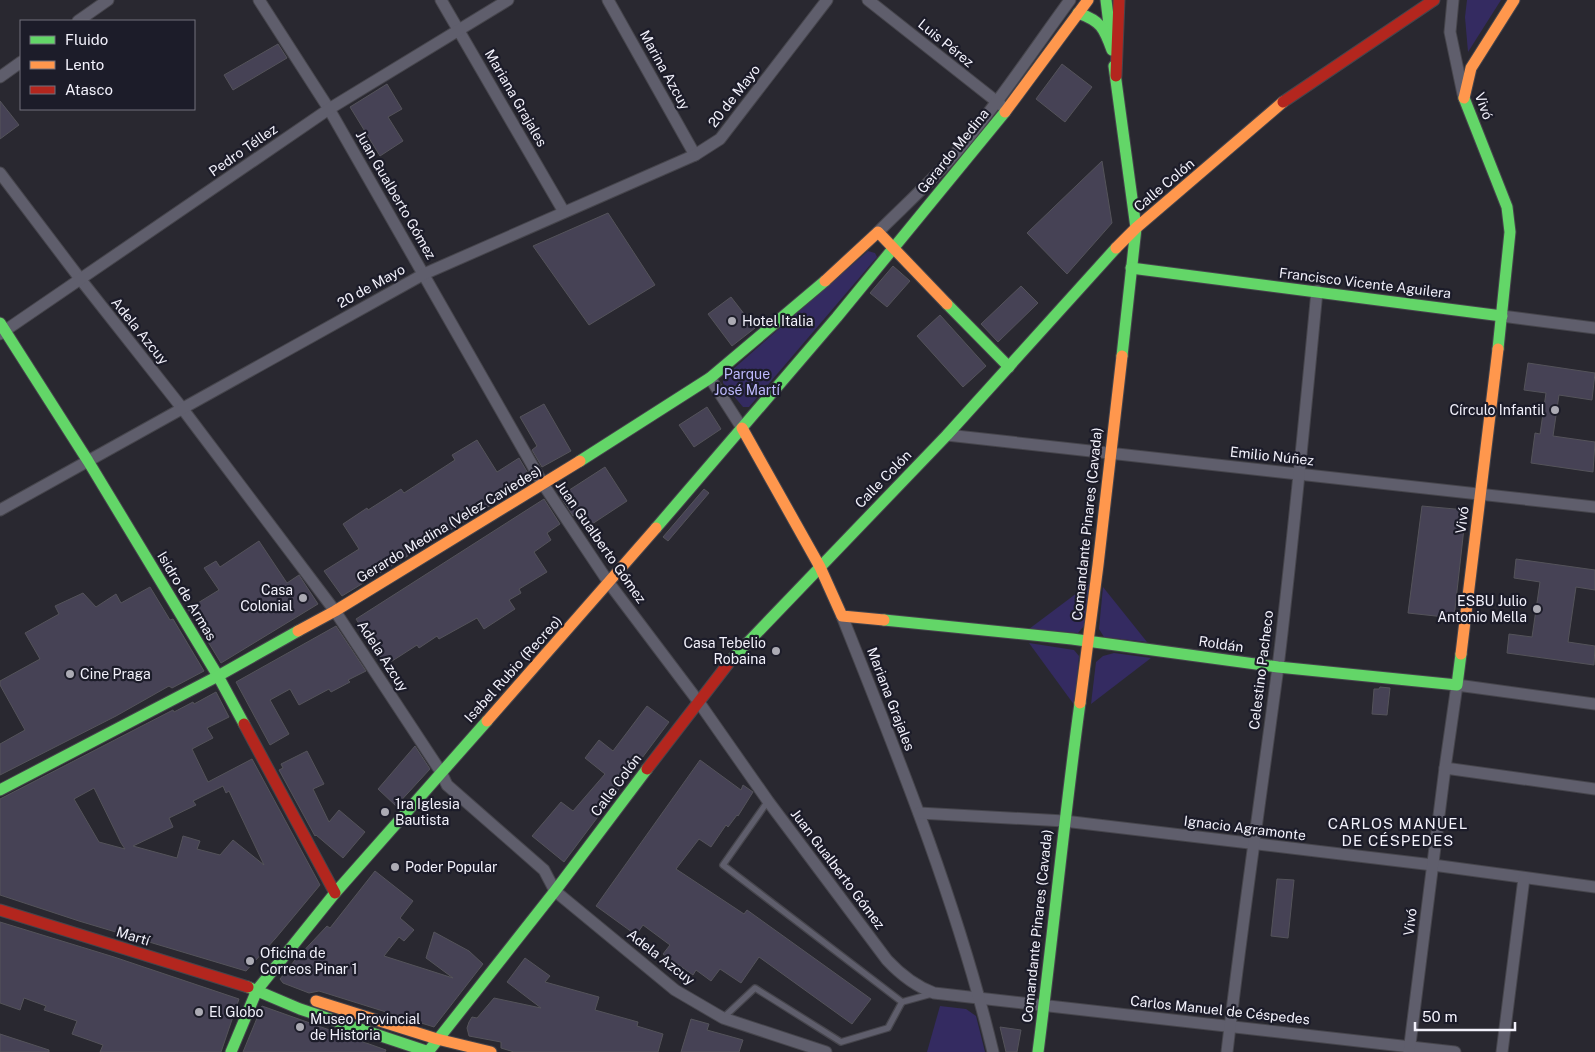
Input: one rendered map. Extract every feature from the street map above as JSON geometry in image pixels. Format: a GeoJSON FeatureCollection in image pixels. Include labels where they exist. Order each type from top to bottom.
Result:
{"type":"FeatureCollection","features":[{"type":"Feature","properties":{"kind":"main road","name":"Gerardo Medina"},"geometry":{"type":"LineString","coordinates":[[837,317],[955,174],[1088,0]]}},
{"type":"Feature","properties":{"kind":"main road","name":"Comandante Pinares (Cavada)"},"geometry":{"type":"LineString","coordinates":[[1038,1052],[1064,822],[1089,641],[1136,228],[1106,0]]}},
{"type":"Feature","properties":{"kind":"main road"},"geometry":{"type":"LineString","coordinates":[[1116,76],[1119,0]]}},
{"type":"Feature","properties":{"kind":"main road","name":"Calle Colón"},"geometry":{"type":"LineString","coordinates":[[428,1052],[555,891],[733,657],[947,434],[1102,263],[1136,228],[1282,103],[1434,0]]}},
{"type":"Feature","properties":{"kind":"main road"},"geometry":{"type":"LineString","coordinates":[[1464,98],[1471,68],[1514,0]]}},
{"type":"Feature","properties":{"kind":"main road"},"geometry":{"type":"LineString","coordinates":[[1078,13],[1091,17],[1103,25],[1112,50]]}},
{"type":"Feature","properties":{"kind":"main road","name":"Vivó"},"geometry":{"type":"LineString","coordinates":[[1457,685],[1510,239],[1508,213],[1464,98]]}},
{"type":"Feature","properties":{"kind":"main road"},"geometry":{"type":"LineString","coordinates":[[878,232],[1009,367]]}},
{"type":"Feature","properties":{"kind":"main road","name":"Gerardo Medina (Velez Caviedes)"},"geometry":{"type":"LineString","coordinates":[[0,790],[218,676],[335,611],[543,484],[710,378],[814,292],[878,232]]}},
{"type":"Feature","properties":{"kind":"main road","name":"Francisco Vicente Aguilera"},"geometry":{"type":"LineString","coordinates":[[1131,268],[1502,316]]}},
{"type":"Feature","properties":{"kind":"main road","name":"Isabel Rubio (Recreo)"},"geometry":{"type":"LineString","coordinates":[[231,1052],[257,990],[335,893],[609,583],[837,317]]}},
{"type":"Feature","properties":{"kind":"main road","name":"Isidro de Armas"},"geometry":{"type":"LineString","coordinates":[[2,330],[88,462],[218,676],[335,893]]}},
{"type":"Feature","properties":{"kind":"main road","name":"Mariana Grajales"},"geometry":{"type":"LineString","coordinates":[[742,428],[820,567],[842,616]]}},
{"type":"Feature","properties":{"kind":"main road","name":"Roldán"},"geometry":{"type":"LineString","coordinates":[[842,616],[1089,641],[1278,667],[1457,685]]}},
{"type":"Feature","properties":{"kind":"main road","name":"Martí"},"geometry":{"type":"LineString","coordinates":[[0,910],[257,990],[300,1008],[428,1052]]}},
{"type":"Feature","properties":{"kind":"main road","name":"Martí"},"geometry":{"type":"LineString","coordinates":[[257,990],[303,998],[461,1048],[491,1052]]}},
{"type":"Feature","properties":{"kind":"main road"},"geometry":{"type":"LineString","coordinates":[[452,1020],[455,1037],[461,1048]]}},
{"type":"Feature","properties":{"kind":"street"},"geometry":{"type":"LineString","coordinates":[[79,20],[108,0]]}},
{"type":"Feature","properties":{"kind":"street","name":"Juan Gualberto Gómez"},"geometry":{"type":"LineString","coordinates":[[259,0],[329,109],[543,484],[609,583],[698,701],[768,801],[887,960],[913,984],[934,993],[980,1000]]}},
{"type":"Feature","properties":{"kind":"street","name":"Mariana Grajales"},"geometry":{"type":"LineString","coordinates":[[442,0],[564,212]]}},
{"type":"Feature","properties":{"kind":"street","name":"Pedro Téllez"},"geometry":{"type":"LineString","coordinates":[[2,330],[81,280],[329,109],[508,0]]}},
{"type":"Feature","properties":{"kind":"street","name":"Marina Azcuy"},"geometry":{"type":"LineString","coordinates":[[608,0],[695,155]]}},
{"type":"Feature","properties":{"kind":"street","name":"20 de Mayo"},"geometry":{"type":"LineString","coordinates":[[0,510],[424,274],[695,155],[720,139],[827,0]]}},
{"type":"Feature","properties":{"kind":"street","name":"Luis Pérez"},"geometry":{"type":"LineString","coordinates":[[868,0],[1006,109]]}},
{"type":"Feature","properties":{"kind":"street","name":"Gerardo Medina"},"geometry":{"type":"LineString","coordinates":[[878,232],[939,172],[996,102],[1070,0]]}},
{"type":"Feature","properties":{"kind":"street","name":"Vivó"},"geometry":{"type":"LineString","coordinates":[[1453,0],[1450,32],[1464,98]]}},
{"type":"Feature","properties":{"kind":"street"},"geometry":{"type":"LineString","coordinates":[[0,77],[20,63]]}},
{"type":"Feature","properties":{"kind":"street","name":"Adela Azcuy"},"geometry":{"type":"LineString","coordinates":[[0,173],[182,408],[335,611],[441,772],[447,785],[544,870],[555,891],[675,990],[723,1018],[826,1052]]}},
{"type":"Feature","properties":{"kind":"street","name":"Celestino Pacheco"},"geometry":{"type":"LineString","coordinates":[[1227,1052],[1252,844],[1278,667],[1300,474],[1317,291]]}},
{"type":"Feature","properties":{"kind":"street","name":"Francisco Vicente Aguilera"},"geometry":{"type":"LineString","coordinates":[[1502,316],[1595,328]]}},
{"type":"Feature","properties":{"kind":"street","name":"Mariana Grajales"},"geometry":{"type":"LineString","coordinates":[[710,378],[742,428]]}},
{"type":"Feature","properties":{"kind":"street","name":"Emilio Núñez"},"geometry":{"type":"LineString","coordinates":[[947,434],[1109,454],[1595,507]]}},
{"type":"Feature","properties":{"kind":"street","name":"Mariana Grajales"},"geometry":{"type":"LineString","coordinates":[[842,616],[920,813],[980,1000],[993,1052]]}},
{"type":"Feature","properties":{"kind":"street","name":"Vivó"},"geometry":{"type":"LineString","coordinates":[[1410,1050],[1457,685]]}},
{"type":"Feature","properties":{"kind":"street","name":"Roldán"},"geometry":{"type":"LineString","coordinates":[[1457,685],[1595,704]]}},
{"type":"Feature","properties":{"kind":"street"},"geometry":{"type":"LineString","coordinates":[[1445,768],[1595,789]]}},
{"type":"Feature","properties":{"kind":"street","name":"Ignacio Agramonte"},"geometry":{"type":"LineString","coordinates":[[920,813],[1064,822],[1433,865],[1595,887]]}},
{"type":"Feature","properties":{"kind":"street"},"geometry":{"type":"LineString","coordinates":[[1502,1052],[1524,878]]}},
{"type":"Feature","properties":{"kind":"street","name":"Carlos Manuel de Céspedes"},"geometry":{"type":"LineString","coordinates":[[980,1000],[1044,1005],[1230,1026],[1410,1050],[1455,1052]]}},
{"type":"Feature","properties":{"kind":"lane"},"geometry":{"type":"LineString","coordinates":[[768,801],[723,865],[902,1002]]}},
{"type":"Feature","properties":{"kind":"lane"},"geometry":{"type":"LineString","coordinates":[[723,1018],[755,988],[841,1042],[888,1028],[902,1002],[934,993]]}},
{"type":"Feature","properties":{"kind":"green space"},"geometry":{"type":"Polygon","coordinates":[[[1467,0],[1501,0],[1468,52],[1465,17],[1467,0]]]}},
{"type":"Feature","properties":{"kind":"green space","name":"Parque José Martí"},"geometry":{"type":"Polygon","coordinates":[[[868,251],[875,253],[877,257],[749,407],[743,407],[723,383],[723,378],[868,251]]]}},
{"type":"Feature","properties":{"kind":"green space"},"geometry":{"type":"Polygon","coordinates":[[[1089,584],[1084,626],[1078,633],[1029,629],[1089,584]]]}},
{"type":"Feature","properties":{"kind":"green space"},"geometry":{"type":"Polygon","coordinates":[[[1103,587],[1147,642],[1104,637],[1099,629],[1103,587]]]}},
{"type":"Feature","properties":{"kind":"green space"},"geometry":{"type":"Polygon","coordinates":[[[1029,643],[1074,650],[1079,656],[1075,706],[1029,643]]]}},
{"type":"Feature","properties":{"kind":"green space"},"geometry":{"type":"Polygon","coordinates":[[[1114,653],[1151,658],[1091,704],[1096,662],[1103,656],[1114,653]]]}},
{"type":"Feature","properties":{"kind":"green space"},"geometry":{"type":"Polygon","coordinates":[[[940,1006],[966,1009],[976,1016],[985,1052],[927,1052],[940,1006]]]}},
{"type":"Feature","properties":{"kind":"building"},"geometry":{"type":"Polygon","coordinates":[[[278,44],[287,58],[233,90],[224,75],[278,44]]]}},
{"type":"Feature","properties":{"kind":"building"},"geometry":{"type":"Polygon","coordinates":[[[1062,64],[1092,87],[1065,122],[1036,99],[1062,64]]]}},
{"type":"Feature","properties":{"kind":"building"},"geometry":{"type":"Polygon","coordinates":[[[387,84],[402,109],[388,117],[403,141],[380,156],[350,107],[387,84]]]}},
{"type":"Feature","properties":{"kind":"building"},"geometry":{"type":"Polygon","coordinates":[[[0,101],[19,125],[0,139],[0,101]]]}},
{"type":"Feature","properties":{"kind":"building"},"geometry":{"type":"Polygon","coordinates":[[[1102,161],[1112,223],[1067,274],[1027,233],[1102,161]]]}},
{"type":"Feature","properties":{"kind":"building"},"geometry":{"type":"Polygon","coordinates":[[[608,213],[655,285],[589,325],[533,246],[608,213]]]}},
{"type":"Feature","properties":{"kind":"building"},"geometry":{"type":"Polygon","coordinates":[[[893,266],[910,281],[887,307],[870,293],[893,266]]]}},
{"type":"Feature","properties":{"kind":"building"},"geometry":{"type":"Polygon","coordinates":[[[1021,286],[1038,303],[998,342],[981,324],[1021,286]]]}},
{"type":"Feature","properties":{"kind":"building","name":"Hotel Italia"},"geometry":{"type":"Polygon","coordinates":[[[731,297],[755,328],[732,346],[708,314],[731,297]]]}},
{"type":"Feature","properties":{"kind":"building"},"geometry":{"type":"Polygon","coordinates":[[[940,315],[986,366],[963,387],[917,336],[940,315]]]}},
{"type":"Feature","properties":{"kind":"building"},"geometry":{"type":"Polygon","coordinates":[[[1528,363],[1595,373],[1592,400],[1559,395],[1553,436],[1595,442],[1593,472],[1531,463],[1535,433],[1540,434],[1546,393],[1524,390],[1528,363]]]}},
{"type":"Feature","properties":{"kind":"building"},"geometry":{"type":"Polygon","coordinates":[[[544,404],[571,451],[542,467],[532,450],[537,446],[520,417],[544,404]]]}},
{"type":"Feature","properties":{"kind":"building"},"geometry":{"type":"Polygon","coordinates":[[[707,407],[721,429],[694,447],[679,425],[707,407]]]}},
{"type":"Feature","properties":{"kind":"building"},"geometry":{"type":"Polygon","coordinates":[[[477,440],[497,472],[519,458],[532,480],[445,533],[442,529],[417,546],[419,549],[342,596],[324,571],[359,549],[343,524],[401,489],[404,493],[455,460],[452,455],[477,440]]]}},
{"type":"Feature","properties":{"kind":"building"},"geometry":{"type":"Polygon","coordinates":[[[605,467],[627,501],[589,526],[579,512],[573,516],[560,496],[605,467]]]}},
{"type":"Feature","properties":{"kind":"building"},"geometry":{"type":"Polygon","coordinates":[[[704,489],[709,493],[668,541],[663,537],[704,489]]]}},
{"type":"Feature","properties":{"kind":"building"},"geometry":{"type":"Polygon","coordinates":[[[544,499],[560,524],[547,533],[551,540],[534,552],[547,572],[519,589],[521,593],[509,600],[515,609],[484,629],[477,618],[439,639],[437,636],[419,648],[417,645],[386,665],[356,619],[544,499]]]}},
{"type":"Feature","properties":{"kind":"building"},"geometry":{"type":"Polygon","coordinates":[[[1422,506],[1466,510],[1454,618],[1408,613],[1422,506]]]}},
{"type":"Feature","properties":{"kind":"building"},"geometry":{"type":"Polygon","coordinates":[[[259,541],[287,583],[299,575],[318,604],[221,663],[188,609],[219,590],[204,568],[216,561],[220,567],[259,541]]]}},
{"type":"Feature","properties":{"kind":"building"},"geometry":{"type":"Polygon","coordinates":[[[1516,559],[1595,570],[1595,590],[1576,587],[1568,642],[1595,646],[1594,665],[1507,653],[1509,634],[1532,637],[1540,582],[1514,578],[1516,559]]]}},
{"type":"Feature","properties":{"kind":"building"},"geometry":{"type":"Polygon","coordinates":[[[150,587],[170,620],[173,619],[204,671],[172,688],[169,686],[116,716],[0,775],[0,744],[25,730],[0,685],[0,681],[40,659],[25,633],[59,614],[55,606],[83,593],[96,607],[116,594],[121,603],[150,587]]]}},
{"type":"Feature","properties":{"kind":"building"},"geometry":{"type":"Polygon","coordinates":[[[336,626],[366,671],[348,680],[350,682],[331,692],[329,689],[299,705],[290,689],[270,700],[289,734],[270,745],[236,682],[336,626]]]}},
{"type":"Feature","properties":{"kind":"building"},"geometry":{"type":"Polygon","coordinates":[[[1380,687],[1390,688],[1387,715],[1372,714],[1374,689],[1379,689],[1380,687]]]}},
{"type":"Feature","properties":{"kind":"building"},"geometry":{"type":"Polygon","coordinates":[[[216,692],[229,717],[207,728],[213,738],[192,749],[208,782],[252,759],[320,885],[246,971],[79,921],[0,895],[0,799],[173,710],[174,712],[193,702],[194,704],[216,692]],[[223,786],[193,801],[196,805],[169,818],[173,827],[133,846],[177,858],[183,836],[200,841],[197,849],[220,855],[233,840],[264,865],[229,791],[226,793],[223,786]],[[94,788],[74,799],[99,842],[125,849],[121,843],[94,788]]]}},
{"type":"Feature","properties":{"kind":"building"},"geometry":{"type":"Polygon","coordinates":[[[647,706],[669,722],[564,862],[532,836],[561,802],[573,811],[605,774],[585,758],[599,740],[613,751],[647,706]]]}},
{"type":"Feature","properties":{"kind":"building"},"geometry":{"type":"Polygon","coordinates":[[[415,746],[430,769],[396,806],[378,789],[415,746]]]}},
{"type":"Feature","properties":{"kind":"building"},"geometry":{"type":"Polygon","coordinates":[[[307,751],[324,784],[313,789],[329,822],[339,810],[365,832],[343,858],[315,836],[279,770],[283,768],[281,764],[307,751]]]}},
{"type":"Feature","properties":{"kind":"building"},"geometry":{"type":"Polygon","coordinates":[[[700,760],[741,790],[743,785],[753,792],[738,816],[728,827],[726,825],[711,847],[699,839],[676,869],[744,914],[747,910],[871,999],[852,1024],[759,957],[741,983],[720,969],[711,981],[696,970],[693,975],[663,954],[670,945],[643,925],[636,935],[596,906],[700,760]]]}},
{"type":"Feature","properties":{"kind":"building"},"geometry":{"type":"Polygon","coordinates":[[[375,871],[413,901],[400,918],[414,930],[404,941],[399,937],[384,956],[453,978],[426,958],[434,932],[469,951],[483,964],[434,1027],[319,991],[309,993],[283,983],[280,979],[327,926],[330,928],[375,871]]]}},
{"type":"Feature","properties":{"kind":"building"},"geometry":{"type":"Polygon","coordinates":[[[1277,879],[1294,880],[1288,938],[1271,936],[1277,879]]]}},
{"type":"Feature","properties":{"kind":"building"},"geometry":{"type":"Polygon","coordinates":[[[0,922],[114,957],[239,999],[221,1052],[100,1052],[103,1045],[72,1034],[77,1021],[44,1010],[46,1006],[24,998],[20,1010],[0,1003],[0,922]]]}},
{"type":"Feature","properties":{"kind":"building"},"geometry":{"type":"Polygon","coordinates":[[[525,958],[550,976],[545,982],[599,997],[595,1010],[638,1022],[637,1026],[663,1034],[658,1052],[514,1052],[501,1048],[501,1042],[469,1036],[467,1028],[472,1017],[477,1018],[494,998],[541,1008],[507,982],[525,958]]]}},
{"type":"Feature","properties":{"kind":"building"},"geometry":{"type":"Polygon","coordinates":[[[262,1006],[386,1050],[385,1052],[243,1052],[262,1006]]]}},
{"type":"Feature","properties":{"kind":"building"},"geometry":{"type":"Polygon","coordinates":[[[691,1019],[709,1024],[707,1030],[743,1040],[739,1052],[681,1052],[691,1019]]]}},
{"type":"Feature","properties":{"kind":"building"},"geometry":{"type":"Polygon","coordinates":[[[1000,1027],[1021,1030],[1017,1052],[1006,1052],[1000,1027]]]}},
{"type":"Feature","properties":{"kind":"building"},"geometry":{"type":"Polygon","coordinates":[[[0,1034],[49,1050],[49,1052],[0,1052],[0,1034]]]}},
{"type":"Feature","properties":{"kind":"traffic: fast"},"geometry":{"type":"LineString","coordinates":[[1106,0],[1111,41]]}},
{"type":"Feature","properties":{"kind":"traffic: fast"},"geometry":{"type":"LineString","coordinates":[[1078,13],[1092,19],[1101,26],[1112,50]]}},
{"type":"Feature","properties":{"kind":"traffic: fast"},"geometry":{"type":"LineString","coordinates":[[1114,66],[1136,228],[1122,356]]}},
{"type":"Feature","properties":{"kind":"traffic: fast"},"geometry":{"type":"LineString","coordinates":[[1464,98],[1507,207],[1510,232],[1498,349]]}},
{"type":"Feature","properties":{"kind":"traffic: fast"},"geometry":{"type":"LineString","coordinates":[[656,528],[837,317],[1005,112]]}},
{"type":"Feature","properties":{"kind":"traffic: fast"},"geometry":{"type":"LineString","coordinates":[[731,660],[947,435],[1116,248]]}},
{"type":"Feature","properties":{"kind":"traffic: fast"},"geometry":{"type":"LineString","coordinates":[[1131,268],[1502,316]]}},
{"type":"Feature","properties":{"kind":"traffic: fast"},"geometry":{"type":"LineString","coordinates":[[580,461],[710,378],[825,281]]}},
{"type":"Feature","properties":{"kind":"traffic: fast"},"geometry":{"type":"LineString","coordinates":[[947,304],[1009,367]]}},
{"type":"Feature","properties":{"kind":"traffic: fast"},"geometry":{"type":"LineString","coordinates":[[0,323],[88,461],[218,676],[244,724]]}},
{"type":"Feature","properties":{"kind":"traffic: fast"},"geometry":{"type":"LineString","coordinates":[[884,620],[1072,639],[1278,667],[1457,685],[1461,654]]}},
{"type":"Feature","properties":{"kind":"traffic: fast"},"geometry":{"type":"LineString","coordinates":[[0,790],[218,676],[298,631]]}},
{"type":"Feature","properties":{"kind":"traffic: fast"},"geometry":{"type":"LineString","coordinates":[[1038,1052],[1080,703]]}},
{"type":"Feature","properties":{"kind":"traffic: fast"},"geometry":{"type":"LineString","coordinates":[[231,1052],[257,990],[335,893],[487,721]]}},
{"type":"Feature","properties":{"kind":"traffic: fast"},"geometry":{"type":"LineString","coordinates":[[428,1052],[555,891],[647,769]]}},
{"type":"Feature","properties":{"kind":"traffic: fast"},"geometry":{"type":"LineString","coordinates":[[248,987],[300,1009],[429,1052]]}},
{"type":"Feature","properties":{"kind":"traffic: slow"},"geometry":{"type":"LineString","coordinates":[[1005,112],[1088,0]]}},
{"type":"Feature","properties":{"kind":"traffic: slow"},"geometry":{"type":"LineString","coordinates":[[1464,98],[1471,68],[1514,0]]}},
{"type":"Feature","properties":{"kind":"traffic: slow"},"geometry":{"type":"LineString","coordinates":[[1116,248],[1136,228],[1283,102]]}},
{"type":"Feature","properties":{"kind":"traffic: slow"},"geometry":{"type":"LineString","coordinates":[[825,281],[878,232],[947,304]]}},
{"type":"Feature","properties":{"kind":"traffic: slow"},"geometry":{"type":"LineString","coordinates":[[1461,654],[1498,349]]}},
{"type":"Feature","properties":{"kind":"traffic: slow"},"geometry":{"type":"LineString","coordinates":[[1080,703],[1122,356]]}},
{"type":"Feature","properties":{"kind":"traffic: slow"},"geometry":{"type":"LineString","coordinates":[[742,428],[820,567],[842,616],[884,620]]}},
{"type":"Feature","properties":{"kind":"traffic: slow"},"geometry":{"type":"LineString","coordinates":[[298,631],[335,611],[580,461]]}},
{"type":"Feature","properties":{"kind":"traffic: slow"},"geometry":{"type":"LineString","coordinates":[[487,721],[656,528]]}},
{"type":"Feature","properties":{"kind":"traffic: slow"},"geometry":{"type":"LineString","coordinates":[[316,1001],[437,1039],[491,1052]]}},
{"type":"Feature","properties":{"kind":"traffic: jam"},"geometry":{"type":"LineString","coordinates":[[1116,76],[1119,0]]}},
{"type":"Feature","properties":{"kind":"traffic: jam"},"geometry":{"type":"LineString","coordinates":[[1283,102],[1434,0]]}},
{"type":"Feature","properties":{"kind":"traffic: jam"},"geometry":{"type":"LineString","coordinates":[[647,769],[731,660]]}},
{"type":"Feature","properties":{"kind":"traffic: jam"},"geometry":{"type":"LineString","coordinates":[[244,724],[335,893]]}},
{"type":"Feature","properties":{"kind":"traffic: jam"},"geometry":{"type":"LineString","coordinates":[[0,910],[248,987]]}},
{"type":"Feature","properties":{"kind":"place","name":"Hotel Italia"},"geometry":{"type":"Point","coordinates":[732,321]}},
{"type":"Feature","properties":{"kind":"place","name":"Círculo Infantil"},"geometry":{"type":"Point","coordinates":[1555,410]}},
{"type":"Feature","properties":{"kind":"place","name":"Casa Colonial"},"geometry":{"type":"Point","coordinates":[303,598]}},
{"type":"Feature","properties":{"kind":"place","name":"ESBU Julio Antonio Mella"},"geometry":{"type":"Point","coordinates":[1537,609]}},
{"type":"Feature","properties":{"kind":"place","name":"Casa Tebelio Robaina"},"geometry":{"type":"Point","coordinates":[776,651]}},
{"type":"Feature","properties":{"kind":"place","name":"Cine Praga"},"geometry":{"type":"Point","coordinates":[70,674]}},
{"type":"Feature","properties":{"kind":"place","name":"1ra Iglesia Bautista"},"geometry":{"type":"Point","coordinates":[385,812]}},
{"type":"Feature","properties":{"kind":"place","name":"Poder Popular"},"geometry":{"type":"Point","coordinates":[395,867]}},
{"type":"Feature","properties":{"kind":"place","name":"Oficina de Correos Pinar 1"},"geometry":{"type":"Point","coordinates":[250,961]}},
{"type":"Feature","properties":{"kind":"place","name":"El Globo"},"geometry":{"type":"Point","coordinates":[199,1012]}},
{"type":"Feature","properties":{"kind":"place","name":"Museo Provincial de Historia"},"geometry":{"type":"Point","coordinates":[300,1027]}},
{"type":"Feature","properties":{"kind":"district","name":"CARLOS MANUEL DE CÉSPEDES"},"geometry":{"type":"Point","coordinates":[1398,832]}}]}
